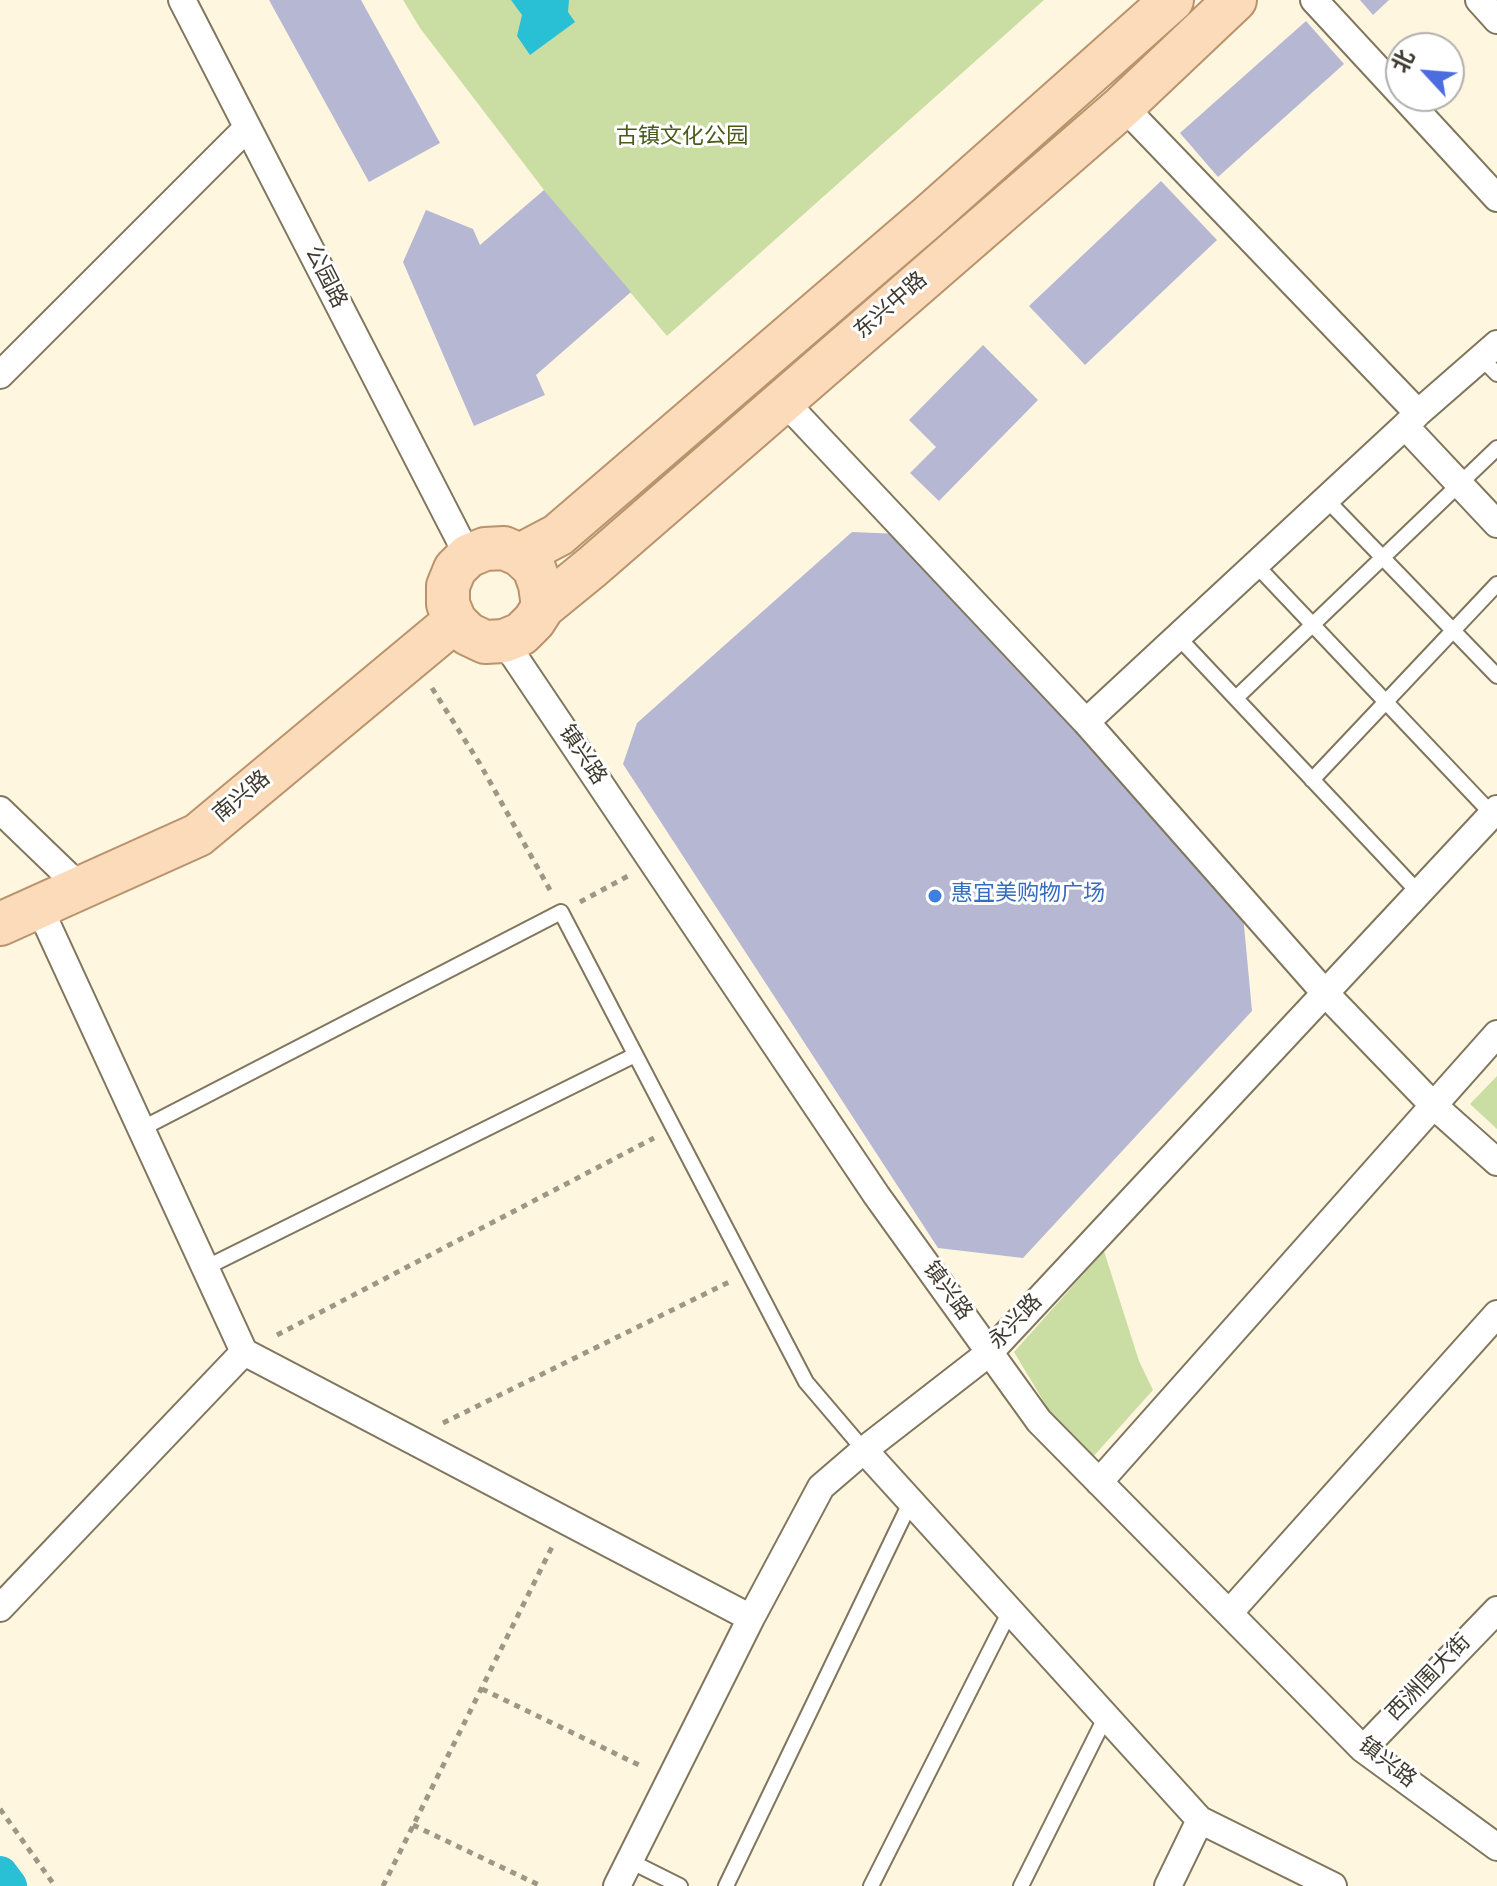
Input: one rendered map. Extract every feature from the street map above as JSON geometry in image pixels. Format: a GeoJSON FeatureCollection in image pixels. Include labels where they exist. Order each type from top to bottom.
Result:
{"type":"FeatureCollection","features":[{"type":"Feature","properties":{"kind":"main road","name":"东兴中路"},"geometry":{"type":"LineString","coordinates":[[520,555],[558,535],[928,217],[1172,0]]}},
{"type":"Feature","properties":{"kind":"main road","name":"东兴中路"},"geometry":{"type":"LineString","coordinates":[[543,607],[1123,106],[1235,0]]}},
{"type":"Feature","properties":{"kind":"main road"},"geometry":{"type":"LineString","coordinates":[[504,548],[520,555],[534,568],[540,585],[543,607],[534,621],[521,634],[504,641],[485,642],[468,634],[455,621],[448,604],[448,586],[455,569],[468,556],[485,549],[504,548]]}},
{"type":"Feature","properties":{"kind":"main road","name":"南兴路"},"geometry":{"type":"LineString","coordinates":[[0,924],[198,835],[455,621]]}},
{"type":"Feature","properties":{"kind":"street","name":"公园路"},"geometry":{"type":"LineString","coordinates":[[182,0],[468,556]]}},
{"type":"Feature","properties":{"kind":"street"},"geometry":{"type":"LineString","coordinates":[[1314,0],[1385,77]]}},
{"type":"Feature","properties":{"kind":"street"},"geometry":{"type":"LineString","coordinates":[[1479,0],[1497,20]]}},
{"type":"Feature","properties":{"kind":"street"},"geometry":{"type":"LineString","coordinates":[[1123,106],[1411,419],[1460,484],[1497,524]]}},
{"type":"Feature","properties":{"kind":"street"},"geometry":{"type":"LineString","coordinates":[[1418,112],[1497,198]]}},
{"type":"Feature","properties":{"kind":"street"},"geometry":{"type":"LineString","coordinates":[[0,375],[246,129]]}},
{"type":"Feature","properties":{"kind":"street"},"geometry":{"type":"LineString","coordinates":[[1086,722],[1411,419],[1492,359]]}},
{"type":"Feature","properties":{"kind":"street"},"geometry":{"type":"LineString","coordinates":[[783,400],[1086,722],[1325,993],[1433,1105],[1497,1162]]}},
{"type":"Feature","properties":{"kind":"street","name":"镇兴路"},"geometry":{"type":"LineString","coordinates":[[504,641],[877,1196],[1039,1421],[1363,1749],[1497,1847]]}},
{"type":"Feature","properties":{"kind":"street"},"geometry":{"type":"LineString","coordinates":[[0,810],[81,888]]}},
{"type":"Feature","properties":{"kind":"street","name":"永兴路"},"geometry":{"type":"LineString","coordinates":[[617,1886],[751,1618],[821,1487],[989,1353],[1494,812]]}},
{"type":"Feature","properties":{"kind":"street"},"geometry":{"type":"LineString","coordinates":[[39,907],[244,1352],[751,1618]]}},
{"type":"Feature","properties":{"kind":"street"},"geometry":{"type":"LineString","coordinates":[[1099,1482],[1497,1034]]}},
{"type":"Feature","properties":{"kind":"street"},"geometry":{"type":"LineString","coordinates":[[1229,1613],[1497,1314]]}},
{"type":"Feature","properties":{"kind":"street"},"geometry":{"type":"LineString","coordinates":[[0,1608],[244,1352]]}},
{"type":"Feature","properties":{"kind":"street"},"geometry":{"type":"LineString","coordinates":[[864,1450],[1200,1820],[1333,1886]]}},
{"type":"Feature","properties":{"kind":"street","name":"西洲围大街"},"geometry":{"type":"LineString","coordinates":[[1363,1749],[1497,1610]]}},
{"type":"Feature","properties":{"kind":"street"},"geometry":{"type":"LineString","coordinates":[[1168,1886],[1200,1820]]}},
{"type":"Feature","properties":{"kind":"lane"},"geometry":{"type":"LineString","coordinates":[[1236,698],[1497,448]]}},
{"type":"Feature","properties":{"kind":"lane"},"geometry":{"type":"LineString","coordinates":[[1326,499],[1497,676]]}},
{"type":"Feature","properties":{"kind":"lane"},"geometry":{"type":"LineString","coordinates":[[1256,565],[1494,812]]}},
{"type":"Feature","properties":{"kind":"lane"},"geometry":{"type":"LineString","coordinates":[[1312,780],[1497,584]]}},
{"type":"Feature","properties":{"kind":"lane"},"geometry":{"type":"LineString","coordinates":[[1178,637],[1419,893]]}},
{"type":"Feature","properties":{"kind":"lane"},"geometry":{"type":"LineString","coordinates":[[141,1129],[561,912],[806,1382],[864,1450]]}},
{"type":"Feature","properties":{"kind":"lane"},"geometry":{"type":"LineString","coordinates":[[205,1268],[635,1055]]}},
{"type":"Feature","properties":{"kind":"lane"},"geometry":{"type":"LineString","coordinates":[[726,1886],[911,1501]]}},
{"type":"Feature","properties":{"kind":"lane"},"geometry":{"type":"LineString","coordinates":[[871,1886],[1010,1611]]}},
{"type":"Feature","properties":{"kind":"lane"},"geometry":{"type":"LineString","coordinates":[[1021,1886],[1106,1716]]}},
{"type":"Feature","properties":{"kind":"lane"},"geometry":{"type":"LineString","coordinates":[[630,1861],[680,1886]]}},
{"type":"Feature","properties":{"kind":"path"},"geometry":{"type":"LineString","coordinates":[[412,657],[480,764],[561,912],[652,863]]}},
{"type":"Feature","properties":{"kind":"path"},"geometry":{"type":"LineString","coordinates":[[244,1352],[673,1128]]}},
{"type":"Feature","properties":{"kind":"path"},"geometry":{"type":"LineString","coordinates":[[410,1439],[749,1272]]}},
{"type":"Feature","properties":{"kind":"path"},"geometry":{"type":"LineString","coordinates":[[383,1886],[565,1521]]}},
{"type":"Feature","properties":{"kind":"path"},"geometry":{"type":"LineString","coordinates":[[482,1689],[670,1780]]}},
{"type":"Feature","properties":{"kind":"path"},"geometry":{"type":"LineString","coordinates":[[0,1809],[55,1886]]}},
{"type":"Feature","properties":{"kind":"path"},"geometry":{"type":"LineString","coordinates":[[413,1825],[541,1886]]}},
{"type":"Feature","properties":{"kind":"green space","name":"古镇文化公园"},"geometry":{"type":"Polygon","coordinates":[[[403,0],[1044,0],[667,336],[544,190],[420,28],[403,0]]]}},
{"type":"Feature","properties":{"kind":"green space"},"geometry":{"type":"Polygon","coordinates":[[[1497,1076],[1497,1129],[1470,1104],[1497,1076]]]}},
{"type":"Feature","properties":{"kind":"green space"},"geometry":{"type":"Polygon","coordinates":[[[1104,1251],[1139,1361],[1153,1390],[1092,1458],[1053,1417],[1014,1352],[1104,1251]]]}},
{"type":"Feature","properties":{"kind":"water"},"geometry":{"type":"Polygon","coordinates":[[[511,0],[569,0],[568,12],[575,22],[530,55],[517,36],[522,15],[511,0]]]}},
{"type":"Feature","properties":{"kind":"building"},"geometry":{"type":"Polygon","coordinates":[[[269,0],[361,0],[440,143],[369,182],[269,0]]]}},
{"type":"Feature","properties":{"kind":"building"},"geometry":{"type":"Polygon","coordinates":[[[1360,0],[1389,0],[1373,15],[1360,0]]]}},
{"type":"Feature","properties":{"kind":"building"},"geometry":{"type":"Polygon","coordinates":[[[1306,21],[1344,64],[1218,177],[1180,133],[1306,21]]]}},
{"type":"Feature","properties":{"kind":"building"},"geometry":{"type":"Polygon","coordinates":[[[1161,181],[1217,240],[1085,365],[1029,306],[1161,181]]]}},
{"type":"Feature","properties":{"kind":"building"},"geometry":{"type":"Polygon","coordinates":[[[544,190],[631,292],[536,375],[545,395],[474,426],[403,262],[426,210],[473,229],[480,245],[544,190]]]}},
{"type":"Feature","properties":{"kind":"building"},"geometry":{"type":"Polygon","coordinates":[[[983,345],[1038,400],[939,501],[910,473],[936,447],[909,420],[983,345]]]}},
{"type":"Feature","properties":{"kind":"building"},"geometry":{"type":"Polygon","coordinates":[[[852,532],[900,534],[1243,915],[1252,1011],[1023,1258],[938,1248],[623,764],[637,723],[852,532]]]}},
{"type":"Feature","properties":{"kind":"waterway"},"geometry":{"type":"LineString","coordinates":[[0,1874],[9,1886]]}},
{"type":"Feature","properties":{"kind":"place","name":"惠宜美购物广场"},"geometry":{"type":"Point","coordinates":[935,896]}}]}
